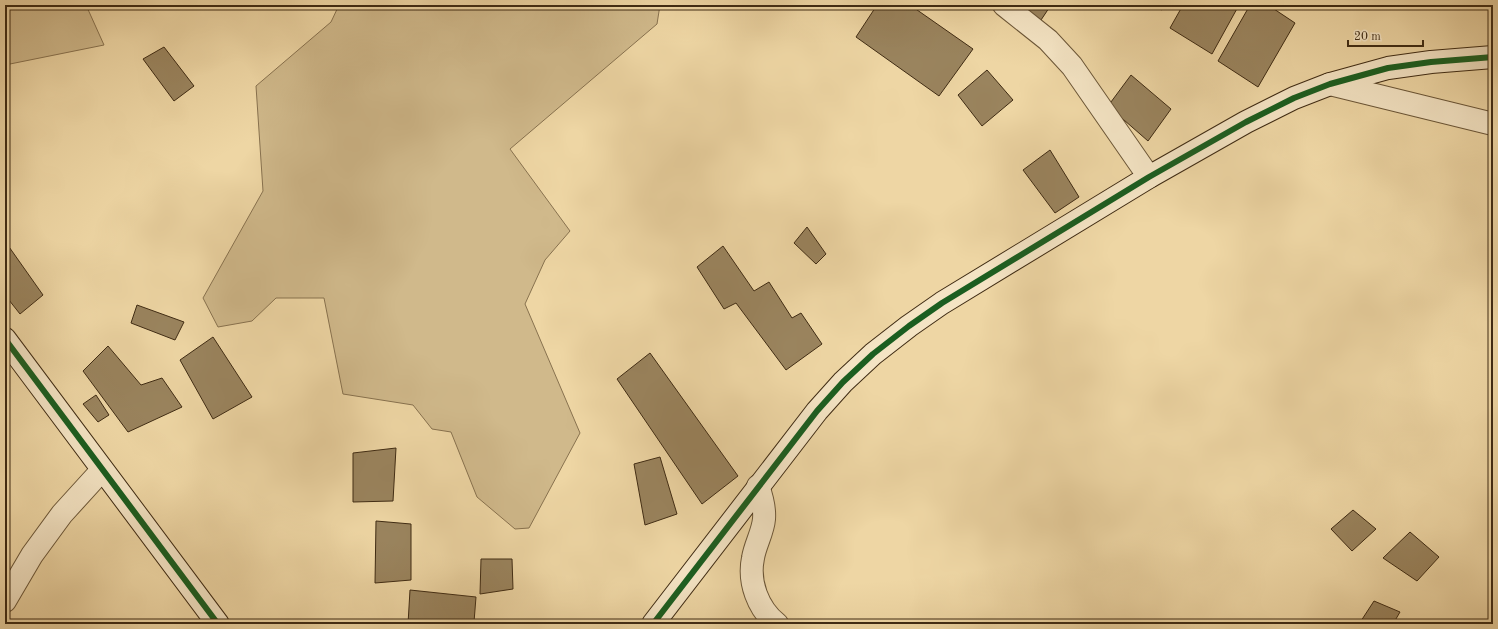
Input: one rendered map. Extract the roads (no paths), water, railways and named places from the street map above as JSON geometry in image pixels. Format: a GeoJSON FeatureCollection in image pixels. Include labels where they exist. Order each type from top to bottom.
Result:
{"type":"FeatureCollection","features":[{"type":"Feature","properties":{"kind":"street"},"geometry":{"type":"LineString","coordinates":[[1004,5],[1048,40],[1072,66],[1150,177]]}},
{"type":"Feature","properties":{"kind":"street"},"geometry":{"type":"LineString","coordinates":[[653,624],[817,411],[873,354],[942,303],[1150,177],[1246,122],[1294,98],[1330,84],[1388,68],[1431,62],[1493,57]]}},
{"type":"Feature","properties":{"kind":"street"},"geometry":{"type":"LineString","coordinates":[[1330,84],[1493,124]]}},
{"type":"Feature","properties":{"kind":"street"},"geometry":{"type":"LineString","coordinates":[[5,339],[218,624]]}},
{"type":"Feature","properties":{"kind":"street"},"geometry":{"type":"LineString","coordinates":[[5,601],[32,555],[62,514],[102,470]]}},
{"type":"Feature","properties":{"kind":"street"},"geometry":{"type":"LineString","coordinates":[[758,486],[764,502],[764,520],[753,558],[752,575],[754,590],[760,604],[769,618],[777,624]]}}]}
